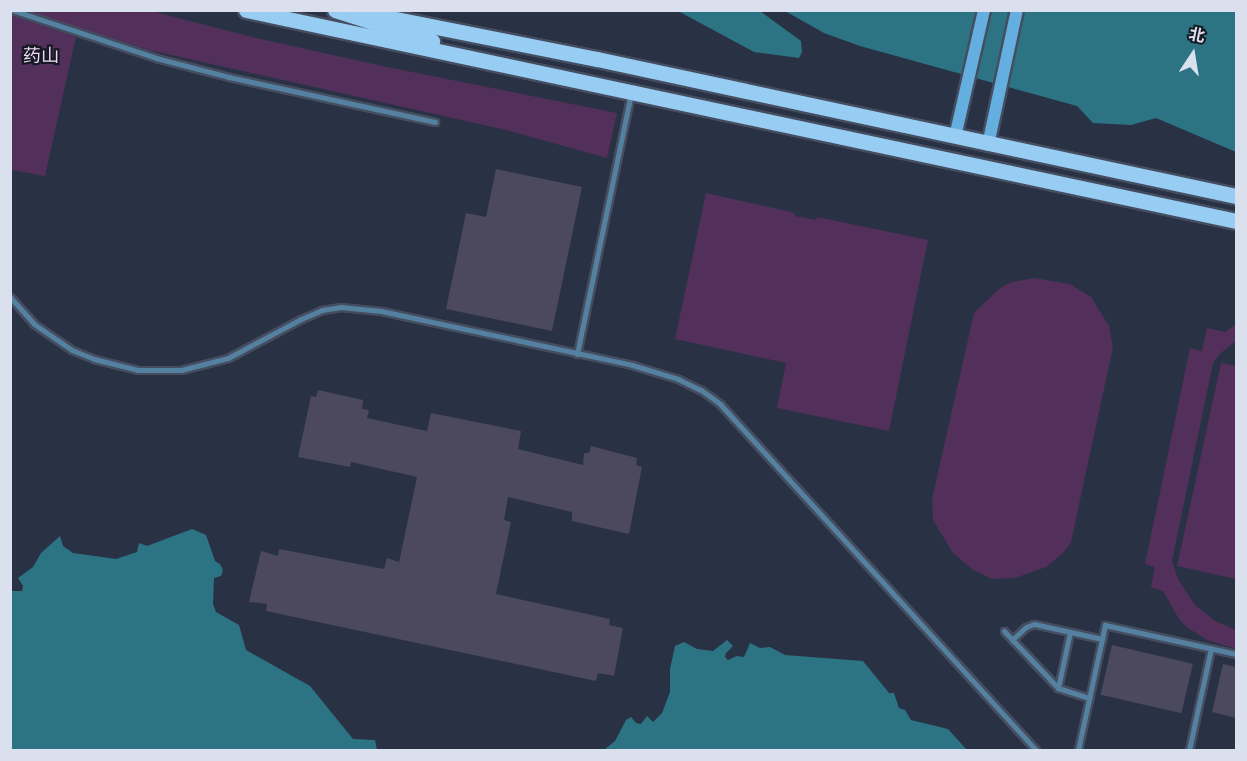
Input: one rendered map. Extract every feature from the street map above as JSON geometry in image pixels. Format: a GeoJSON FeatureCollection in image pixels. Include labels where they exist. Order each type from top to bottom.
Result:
{"type":"FeatureCollection","features":[{"type":"Feature","properties":{"kind":"main road"},"geometry":{"type":"LineString","coordinates":[[246,10],[1236,221]]}},
{"type":"Feature","properties":{"kind":"main road"},"geometry":{"type":"LineString","coordinates":[[335,10],[504,64]]}},
{"type":"Feature","properties":{"kind":"main road"},"geometry":{"type":"LineString","coordinates":[[351,10],[597,59],[988,145],[1236,196]]}},
{"type":"Feature","properties":{"kind":"main road"},"geometry":{"type":"LineString","coordinates":[[955,137],[984,10]]}},
{"type":"Feature","properties":{"kind":"main road"},"geometry":{"type":"LineString","coordinates":[[988,145],[1017,10]]}},
{"type":"Feature","properties":{"kind":"lane"},"geometry":{"type":"LineString","coordinates":[[12,10],[156,58],[229,77],[435,122]]}},
{"type":"Feature","properties":{"kind":"lane"},"geometry":{"type":"LineString","coordinates":[[577,354],[631,92]]}},
{"type":"Feature","properties":{"kind":"lane"},"geometry":{"type":"LineString","coordinates":[[10,297],[34,324],[72,350],[94,359],[138,370],[181,370],[228,358],[301,319],[322,310],[341,307],[381,311],[656,371],[701,390],[720,404],[1036,750]]}},
{"type":"Feature","properties":{"kind":"lane"},"geometry":{"type":"LineString","coordinates":[[1012,640],[1026,627],[1034,624],[1102,639]]}},
{"type":"Feature","properties":{"kind":"lane"},"geometry":{"type":"LineString","coordinates":[[1078,750],[1104,625],[1236,654]]}},
{"type":"Feature","properties":{"kind":"lane"},"geometry":{"type":"LineString","coordinates":[[1004,630],[1058,688],[1089,698]]}},
{"type":"Feature","properties":{"kind":"lane"},"geometry":{"type":"LineString","coordinates":[[1058,688],[1070,632]]}},
{"type":"Feature","properties":{"kind":"lane"},"geometry":{"type":"LineString","coordinates":[[1189,750],[1211,648]]}},
{"type":"Feature","properties":{"kind":"green space"},"geometry":{"type":"Polygon","coordinates":[[[25,11],[151,11],[256,38],[387,67],[617,113],[607,158],[506,130],[149,50],[25,11]]]}},
{"type":"Feature","properties":{"kind":"green space","name":"药山"},"geometry":{"type":"Polygon","coordinates":[[[11,15],[76,37],[45,176],[11,170],[11,15]]]}},
{"type":"Feature","properties":{"kind":"green space"},"geometry":{"type":"Polygon","coordinates":[[[706,193],[795,213],[795,216],[816,220],[817,217],[928,240],[889,431],[777,408],[786,363],[675,339],[706,193]]]}},
{"type":"Feature","properties":{"kind":"green space"},"geometry":{"type":"Polygon","coordinates":[[[1034,278],[1070,284],[1091,297],[1109,326],[1113,347],[1071,542],[1064,552],[1046,567],[1015,578],[992,579],[973,570],[953,553],[933,520],[932,499],[974,313],[1000,288],[1012,282],[1034,278]]]}},
{"type":"Feature","properties":{"kind":"green space"},"geometry":{"type":"Polygon","coordinates":[[[1236,324],[1236,341],[1213,363],[1172,561],[1178,579],[1195,605],[1215,621],[1236,630],[1236,649],[1207,640],[1188,628],[1179,619],[1163,591],[1151,587],[1155,567],[1145,564],[1190,348],[1202,351],[1207,328],[1225,332],[1236,324]]]}},
{"type":"Feature","properties":{"kind":"green space"},"geometry":{"type":"Polygon","coordinates":[[[1221,363],[1236,366],[1236,579],[1177,566],[1221,363]]]}},
{"type":"Feature","properties":{"kind":"shaded area"},"geometry":{"type":"Polygon","coordinates":[[[678,11],[760,11],[801,41],[802,52],[799,58],[754,52],[678,11]]]}},
{"type":"Feature","properties":{"kind":"shaded area"},"geometry":{"type":"Polygon","coordinates":[[[785,11],[1236,11],[1236,152],[1156,118],[1131,125],[1093,123],[1077,106],[860,46],[824,33],[785,11]]]}},
{"type":"Feature","properties":{"kind":"shaded area"},"geometry":{"type":"Polygon","coordinates":[[[192,529],[206,535],[215,561],[223,570],[221,576],[214,578],[213,604],[216,612],[239,625],[246,650],[310,686],[353,739],[375,740],[377,750],[11,750],[10,591],[22,591],[23,586],[18,578],[33,567],[41,553],[60,536],[63,546],[73,553],[116,559],[137,552],[139,543],[147,546],[192,529]]]}},
{"type":"Feature","properties":{"kind":"shaded area"},"geometry":{"type":"Polygon","coordinates":[[[727,640],[733,646],[726,653],[725,657],[728,660],[737,656],[744,657],[750,643],[760,648],[770,647],[785,655],[863,661],[889,693],[894,693],[899,708],[905,710],[911,720],[948,729],[967,750],[604,750],[615,741],[626,720],[631,717],[636,723],[641,724],[647,716],[653,722],[662,713],[670,692],[670,669],[675,646],[684,642],[697,649],[713,651],[727,640]]]}},
{"type":"Feature","properties":{"kind":"building"},"geometry":{"type":"Polygon","coordinates":[[[496,169],[582,187],[552,331],[446,309],[466,213],[486,217],[496,169]]]}},
{"type":"Feature","properties":{"kind":"building"},"geometry":{"type":"Polygon","coordinates":[[[318,390],[363,400],[362,409],[369,410],[367,418],[427,431],[431,413],[521,431],[518,449],[583,465],[584,453],[589,453],[591,446],[637,458],[636,465],[642,467],[629,534],[572,521],[572,512],[508,497],[504,520],[511,522],[496,594],[610,619],[609,625],[623,628],[614,676],[598,673],[596,681],[266,611],[267,604],[249,602],[261,551],[278,556],[279,549],[384,569],[387,558],[399,562],[417,477],[351,462],[350,467],[298,457],[311,396],[316,397],[318,390]]]}},
{"type":"Feature","properties":{"kind":"building"},"geometry":{"type":"Polygon","coordinates":[[[1112,645],[1193,664],[1181,713],[1101,695],[1112,645]]]}},
{"type":"Feature","properties":{"kind":"building"},"geometry":{"type":"Polygon","coordinates":[[[1223,664],[1236,667],[1236,718],[1212,712],[1223,664]]]}}]}
